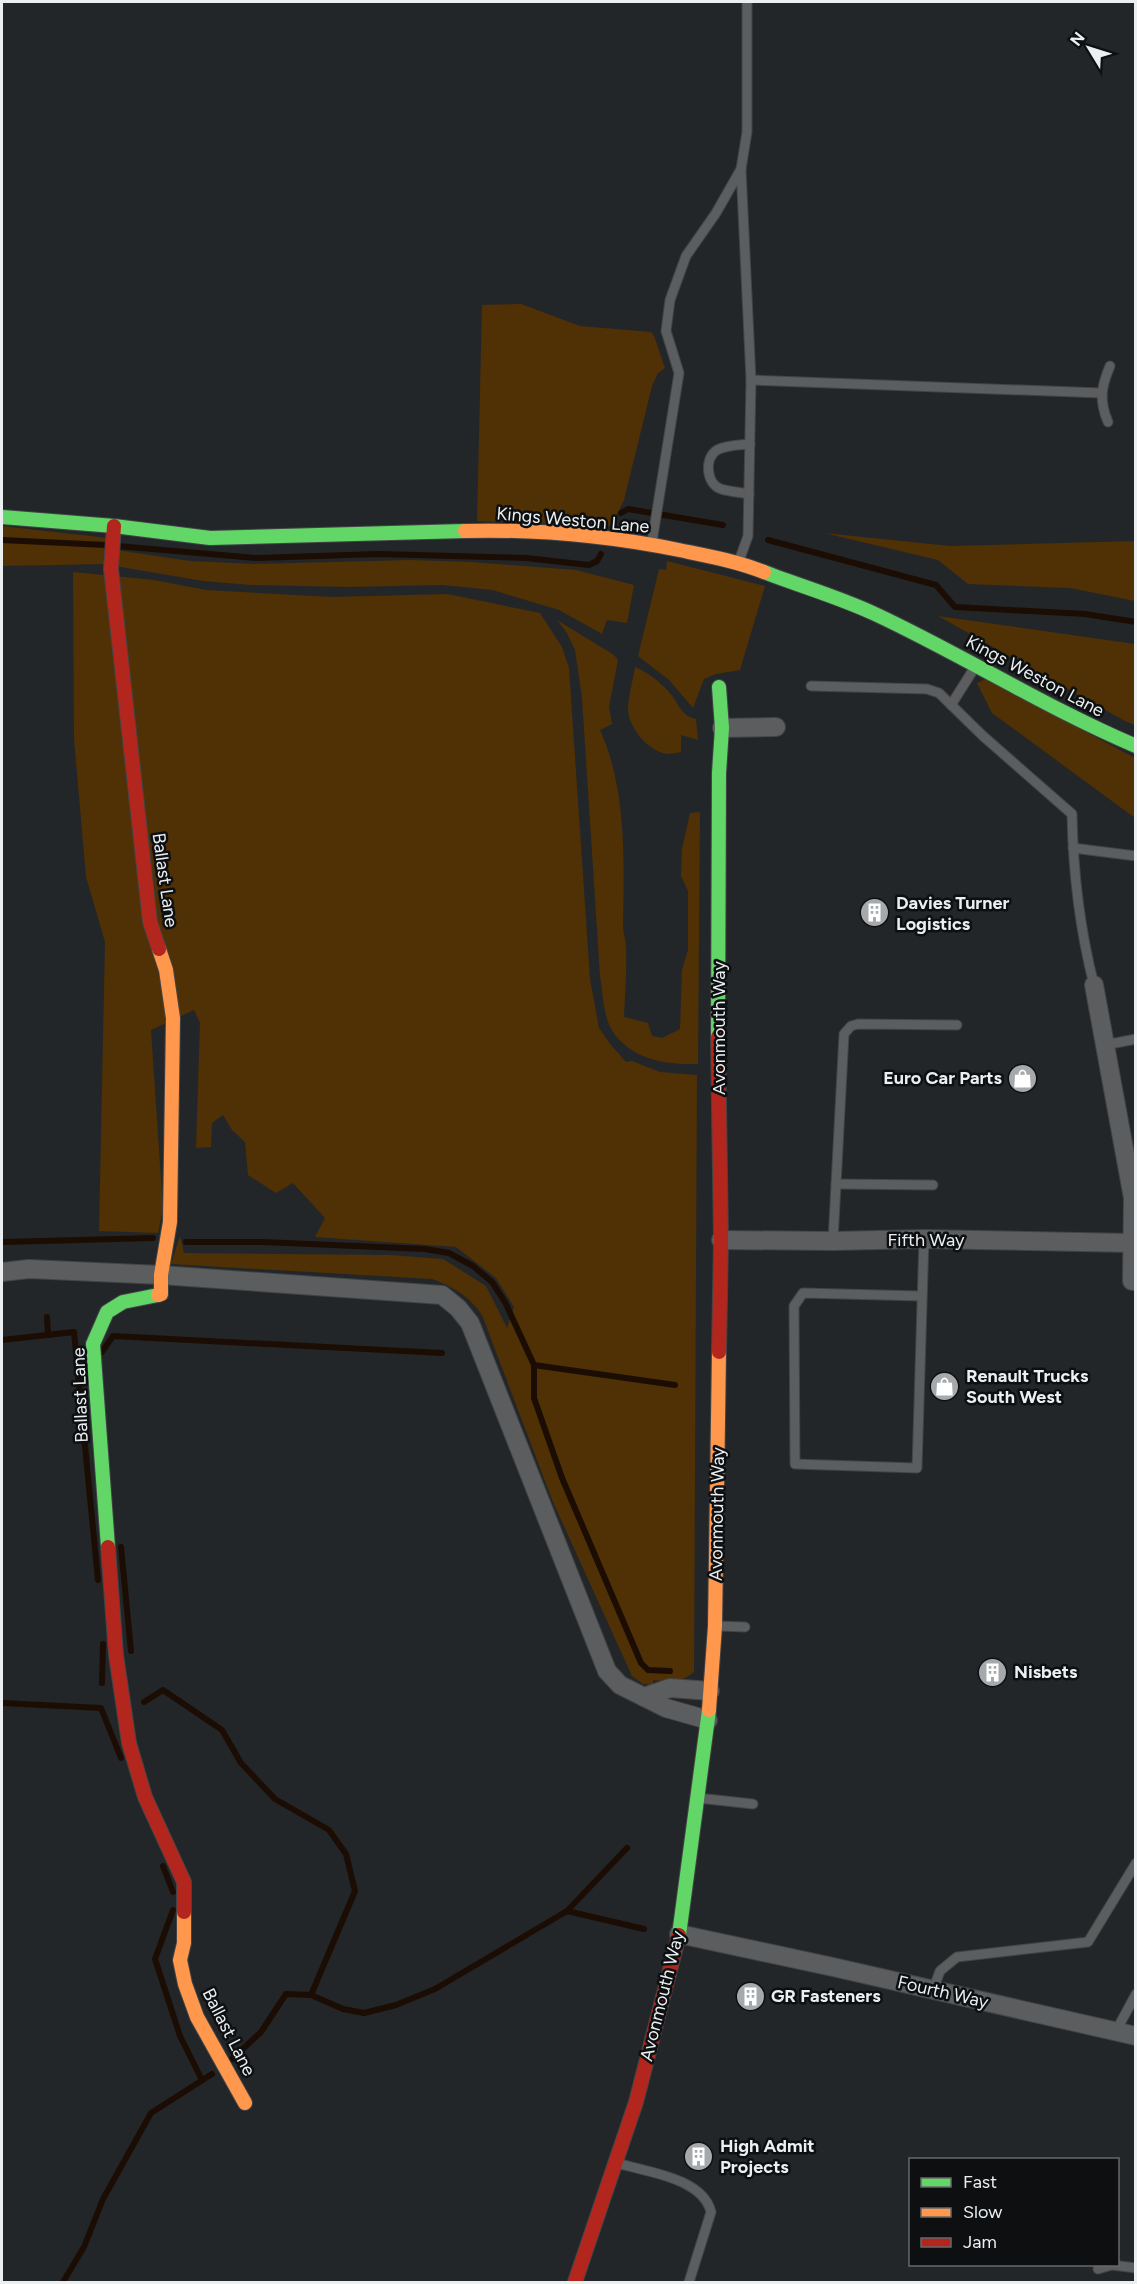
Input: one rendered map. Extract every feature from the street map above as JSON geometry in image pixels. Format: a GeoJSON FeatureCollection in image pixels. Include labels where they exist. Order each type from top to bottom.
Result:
{"type":"FeatureCollection","features":[{"type":"Feature","properties":{"kind":"street","name":"Kings Weston Lane"},"geometry":{"type":"LineString","coordinates":[[2,517],[114,526],[210,538],[512,530],[625,539],[651,544],[738,562],[873,613],[977,665],[1098,730],[1136,746]]}},
{"type":"Feature","properties":{"kind":"street","name":"Ballast Lane"},"geometry":{"type":"LineString","coordinates":[[114,526],[111,569],[150,922],[166,970],[173,1018],[170,1221],[161,1275],[161,1294],[123,1302],[107,1312],[93,1344],[116,1655],[129,1743],[135,1765],[145,1797],[184,1882],[184,1943],[180,1960],[185,1984],[197,2017],[245,2103]]}},
{"type":"Feature","properties":{"kind":"street","name":"Avonmouth Way"},"geometry":{"type":"LineString","coordinates":[[575,2283],[636,2102],[679,1934],[708,1720],[715,1626],[721,1240],[718,1034],[719,773],[722,728],[719,687]]}},
{"type":"Feature","properties":{"kind":"street"},"geometry":{"type":"LineString","coordinates":[[722,728],[776,727]]}},
{"type":"Feature","properties":{"kind":"street"},"geometry":{"type":"LineString","coordinates":[[1094,985],[1133,1198],[1132,1281]]}},
{"type":"Feature","properties":{"kind":"street","name":"Fifth Way"},"geometry":{"type":"LineString","coordinates":[[721,1240],[924,1239],[1133,1252]]}},
{"type":"Feature","properties":{"kind":"street"},"geometry":{"type":"LineString","coordinates":[[2,1272],[29,1269],[161,1275],[442,1295],[458,1308],[470,1323],[606,1671],[620,1685],[666,1708],[708,1720]]}},
{"type":"Feature","properties":{"kind":"street"},"geometry":{"type":"LineString","coordinates":[[644,1697],[670,1688],[710,1691]]}},
{"type":"Feature","properties":{"kind":"street","name":"Fourth Way"},"geometry":{"type":"LineString","coordinates":[[679,1934],[1136,2036]]}},
{"type":"Feature","properties":{"kind":"lane"},"geometry":{"type":"LineString","coordinates":[[738,562],[748,536],[750,494],[751,380],[741,169],[747,132],[747,2]]}},
{"type":"Feature","properties":{"kind":"lane"},"geometry":{"type":"LineString","coordinates":[[651,544],[679,374],[666,332],[670,300],[686,256],[716,213],[741,169]]}},
{"type":"Feature","properties":{"kind":"lane"},"geometry":{"type":"LineString","coordinates":[[1108,422],[1102,408],[1101,393],[1110,366]]}},
{"type":"Feature","properties":{"kind":"lane"},"geometry":{"type":"LineString","coordinates":[[751,380],[1101,393]]}},
{"type":"Feature","properties":{"kind":"lane"},"geometry":{"type":"LineString","coordinates":[[750,444],[721,448],[714,452],[710,457],[709,476],[712,484],[720,489],[750,494]]}},
{"type":"Feature","properties":{"kind":"lane"},"geometry":{"type":"LineString","coordinates":[[951,705],[977,665]]}},
{"type":"Feature","properties":{"kind":"lane"},"geometry":{"type":"LineString","coordinates":[[811,686],[927,689],[939,693],[1072,814],[1073,848],[1088,963],[1094,985]]}},
{"type":"Feature","properties":{"kind":"lane"},"geometry":{"type":"LineString","coordinates":[[1073,848],[1136,856]]}},
{"type":"Feature","properties":{"kind":"lane"},"geometry":{"type":"LineString","coordinates":[[833,1241],[846,1030],[858,1024],[957,1025]]}},
{"type":"Feature","properties":{"kind":"lane"},"geometry":{"type":"LineString","coordinates":[[1105,1045],[1136,1039]]}},
{"type":"Feature","properties":{"kind":"lane"},"geometry":{"type":"LineString","coordinates":[[836,1184],[933,1185]]}},
{"type":"Feature","properties":{"kind":"lane"},"geometry":{"type":"LineString","coordinates":[[921,1296],[803,1293],[794,1306],[795,1464],[917,1468],[924,1239]]}},
{"type":"Feature","properties":{"kind":"lane"},"geometry":{"type":"LineString","coordinates":[[715,1626],[745,1627]]}},
{"type":"Feature","properties":{"kind":"lane"},"geometry":{"type":"LineString","coordinates":[[698,1798],[753,1804]]}},
{"type":"Feature","properties":{"kind":"lane"},"geometry":{"type":"LineString","coordinates":[[933,1990],[940,1971],[957,1956],[1088,1942],[1136,1863]]}},
{"type":"Feature","properties":{"kind":"lane"},"geometry":{"type":"LineString","coordinates":[[1116,2031],[1136,1994]]}},
{"type":"Feature","properties":{"kind":"lane"},"geometry":{"type":"LineString","coordinates":[[615,2162],[682,2182],[693,2187],[709,2202],[711,2212],[689,2283]]}},
{"type":"Feature","properties":{"kind":"lane"},"geometry":{"type":"LineString","coordinates":[[1098,2269],[1108,2266]]}},
{"type":"Feature","properties":{"kind":"lane"},"geometry":{"type":"LineString","coordinates":[[1119,2266],[1136,2268]]}},
{"type":"Feature","properties":{"kind":"shaded area"},"geometry":{"type":"Polygon","coordinates":[[[521,304],[580,326],[651,332],[654,336],[665,368],[658,373],[652,386],[624,500],[611,526],[477,521],[482,305],[521,304]]]}},
{"type":"Feature","properties":{"kind":"shaded area"},"geometry":{"type":"Polygon","coordinates":[[[2,526],[108,538],[108,564],[2,566],[2,526]]]}},
{"type":"Feature","properties":{"kind":"shaded area"},"geometry":{"type":"Polygon","coordinates":[[[824,533],[950,546],[1135,541],[1135,601],[1070,588],[968,584],[938,560],[824,533]]]}},
{"type":"Feature","properties":{"kind":"shaded area"},"geometry":{"type":"Polygon","coordinates":[[[116,550],[190,561],[255,564],[410,560],[471,562],[576,570],[634,585],[627,623],[607,620],[602,634],[559,610],[492,590],[442,585],[348,587],[251,585],[203,581],[115,566],[116,550]]]}},
{"type":"Feature","properties":{"kind":"shaded area"},"geometry":{"type":"Polygon","coordinates":[[[667,561],[765,586],[740,670],[716,674],[704,679],[693,708],[669,680],[638,656],[659,569],[666,570],[667,561]]]}},
{"type":"Feature","properties":{"kind":"shaded area"},"geometry":{"type":"Polygon","coordinates":[[[73,572],[154,580],[206,590],[331,597],[447,594],[540,613],[562,647],[569,668],[590,979],[599,1028],[626,1062],[632,1061],[660,1072],[697,1075],[694,1672],[689,1676],[675,1681],[653,1680],[653,1685],[643,1684],[632,1676],[553,1502],[482,1315],[466,1297],[432,1279],[171,1264],[180,1236],[184,1253],[390,1255],[443,1259],[486,1286],[507,1328],[514,1307],[496,1278],[456,1247],[315,1237],[325,1218],[293,1183],[276,1193],[248,1175],[245,1142],[232,1130],[223,1115],[212,1123],[211,1147],[196,1148],[200,1023],[194,1010],[151,1030],[163,1209],[158,1233],[99,1231],[105,942],[86,877],[74,739],[73,572]]]}},
{"type":"Feature","properties":{"kind":"shaded area"},"geometry":{"type":"Polygon","coordinates":[[[938,616],[1135,644],[1135,725],[1125,721],[938,616]]]}},
{"type":"Feature","properties":{"kind":"shaded area"},"geometry":{"type":"Polygon","coordinates":[[[557,620],[614,655],[618,660],[609,707],[612,724],[600,730],[615,777],[622,826],[623,925],[626,945],[624,1017],[648,1023],[652,1036],[662,1038],[680,1029],[682,970],[688,950],[688,891],[681,876],[682,849],[690,813],[700,812],[698,1064],[662,1062],[640,1055],[621,1041],[613,1032],[607,1019],[600,976],[582,698],[575,650],[567,633],[557,620]]]}},
{"type":"Feature","properties":{"kind":"shaded area"},"geometry":{"type":"Polygon","coordinates":[[[635,667],[658,682],[687,715],[696,719],[698,740],[681,735],[681,752],[667,754],[653,748],[641,738],[632,724],[628,705],[635,667]]]}},
{"type":"Feature","properties":{"kind":"shaded area"},"geometry":{"type":"Polygon","coordinates":[[[986,679],[1135,758],[1135,818],[992,713],[977,683],[986,679]]]}},
{"type":"Feature","properties":{"kind":"waterway"},"geometry":{"type":"LineString","coordinates":[[621,513],[628,509],[723,525]]}},
{"type":"Feature","properties":{"kind":"waterway"},"geometry":{"type":"LineString","coordinates":[[2,540],[106,545]]}},
{"type":"Feature","properties":{"kind":"waterway"},"geometry":{"type":"LineString","coordinates":[[768,540],[936,585],[955,607],[1085,614],[1136,622]]}},
{"type":"Feature","properties":{"kind":"waterway"},"geometry":{"type":"LineString","coordinates":[[117,546],[257,558],[378,554],[526,558],[589,565],[597,561],[601,554]]}},
{"type":"Feature","properties":{"kind":"waterway"},"geometry":{"type":"LineString","coordinates":[[2,1242],[153,1238]]}},
{"type":"Feature","properties":{"kind":"waterway"},"geometry":{"type":"LineString","coordinates":[[186,1242],[263,1242],[425,1249],[449,1253],[473,1266],[492,1282],[505,1302],[534,1365],[534,1398],[562,1478],[641,1663],[648,1670],[670,1671]]}},
{"type":"Feature","properties":{"kind":"waterway"},"geometry":{"type":"LineString","coordinates":[[47,1317],[48,1335]]}},
{"type":"Feature","properties":{"kind":"waterway"},"geometry":{"type":"LineString","coordinates":[[2,1340],[74,1332],[98,1580]]}},
{"type":"Feature","properties":{"kind":"waterway"},"geometry":{"type":"LineString","coordinates":[[102,1352],[113,1336],[442,1353]]}},
{"type":"Feature","properties":{"kind":"waterway"},"geometry":{"type":"LineString","coordinates":[[534,1365],[675,1385]]}},
{"type":"Feature","properties":{"kind":"waterway"},"geometry":{"type":"LineString","coordinates":[[121,1547],[131,1651]]}},
{"type":"Feature","properties":{"kind":"waterway"},"geometry":{"type":"LineString","coordinates":[[102,1683],[103,1644]]}},
{"type":"Feature","properties":{"kind":"waterway"},"geometry":{"type":"LineString","coordinates":[[144,1702],[163,1690],[222,1730],[241,1763],[275,1799],[329,1830],[346,1854],[355,1891],[311,1995]]}},
{"type":"Feature","properties":{"kind":"waterway"},"geometry":{"type":"LineString","coordinates":[[2,1703],[101,1708],[121,1758]]}},
{"type":"Feature","properties":{"kind":"waterway"},"geometry":{"type":"LineString","coordinates":[[567,1911],[627,1848]]}},
{"type":"Feature","properties":{"kind":"waterway"},"geometry":{"type":"LineString","coordinates":[[163,1866],[173,1892]]}},
{"type":"Feature","properties":{"kind":"waterway"},"geometry":{"type":"LineString","coordinates":[[173,1910],[155,1959],[180,2036],[202,2080]]}},
{"type":"Feature","properties":{"kind":"waterway"},"geometry":{"type":"LineString","coordinates":[[232,2059],[261,2032],[286,1994],[311,1995],[343,2009],[364,2013],[396,2005],[435,1989],[567,1911],[644,1929]]}},
{"type":"Feature","properties":{"kind":"waterway"},"geometry":{"type":"LineString","coordinates":[[63,2282],[84,2247],[103,2199],[151,2113],[212,2074]]}},
{"type":"Feature","properties":{"kind":"traffic: fast"},"geometry":{"type":"LineString","coordinates":[[2,517],[114,526],[210,538],[465,531]]}},
{"type":"Feature","properties":{"kind":"traffic: fast"},"geometry":{"type":"LineString","coordinates":[[764,572],[875,614],[1070,715],[1136,746]]}},
{"type":"Feature","properties":{"kind":"traffic: fast"},"geometry":{"type":"LineString","coordinates":[[718,1037],[719,773],[722,728],[719,687]]}},
{"type":"Feature","properties":{"kind":"traffic: fast"},"geometry":{"type":"LineString","coordinates":[[108,1547],[93,1344],[107,1312],[123,1302],[158,1295]]}},
{"type":"Feature","properties":{"kind":"traffic: fast"},"geometry":{"type":"LineString","coordinates":[[679,1935],[709,1710]]}},
{"type":"Feature","properties":{"kind":"traffic: slow"},"geometry":{"type":"LineString","coordinates":[[465,531],[546,532],[626,541],[711,557],[764,572]]}},
{"type":"Feature","properties":{"kind":"traffic: slow"},"geometry":{"type":"LineString","coordinates":[[158,1295],[161,1294],[161,1275],[170,1222],[173,1018],[166,970],[159,949]]}},
{"type":"Feature","properties":{"kind":"traffic: slow"},"geometry":{"type":"LineString","coordinates":[[709,1710],[715,1626],[719,1352]]}},
{"type":"Feature","properties":{"kind":"traffic: slow"},"geometry":{"type":"LineString","coordinates":[[184,1912],[184,1943],[180,1960],[185,1984],[197,2017],[245,2103]]}},
{"type":"Feature","properties":{"kind":"traffic: jam"},"geometry":{"type":"LineString","coordinates":[[114,526],[111,569],[150,922],[159,949]]}},
{"type":"Feature","properties":{"kind":"traffic: jam"},"geometry":{"type":"LineString","coordinates":[[718,1037],[721,1240],[719,1352]]}},
{"type":"Feature","properties":{"kind":"traffic: jam"},"geometry":{"type":"LineString","coordinates":[[108,1547],[116,1655],[129,1743],[145,1797],[184,1882],[184,1912]]}},
{"type":"Feature","properties":{"kind":"traffic: jam"},"geometry":{"type":"LineString","coordinates":[[575,2282],[636,2102],[679,1935]]}},
{"type":"Feature","properties":{"kind":"place","name":"Davies Turner Logistics"},"geometry":{"type":"Point","coordinates":[875,913]}},
{"type":"Feature","properties":{"kind":"place","name":"Euro Car Parts"},"geometry":{"type":"Point","coordinates":[1023,1078]}},
{"type":"Feature","properties":{"kind":"place","name":"Renault Trucks South West"},"geometry":{"type":"Point","coordinates":[945,1386]}},
{"type":"Feature","properties":{"kind":"place","name":"Nisbets"},"geometry":{"type":"Point","coordinates":[993,1672]}},
{"type":"Feature","properties":{"kind":"place","name":"GR Fasteners"},"geometry":{"type":"Point","coordinates":[750,1996]}},
{"type":"Feature","properties":{"kind":"place","name":"High Admit Projects"},"geometry":{"type":"Point","coordinates":[699,2156]}}]}
